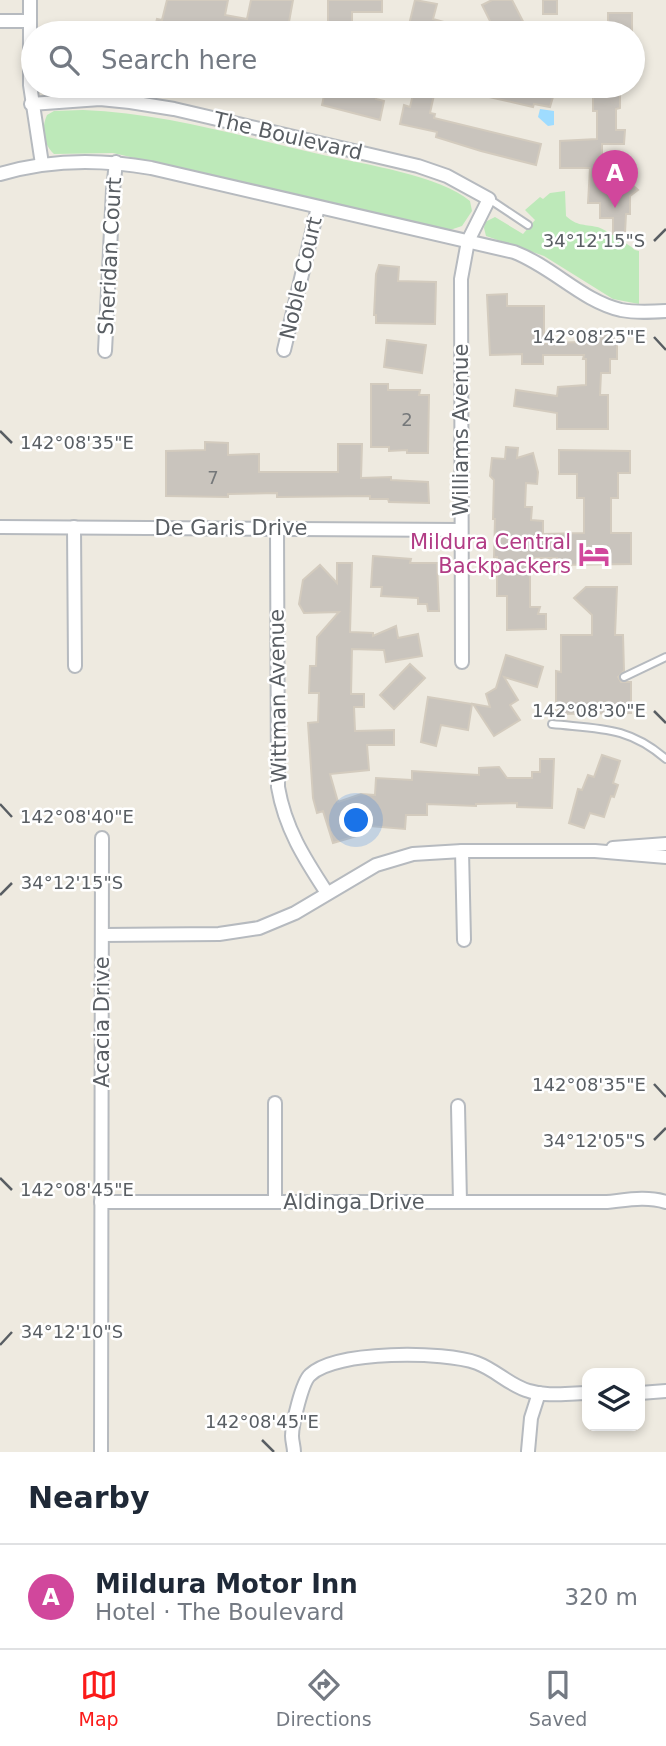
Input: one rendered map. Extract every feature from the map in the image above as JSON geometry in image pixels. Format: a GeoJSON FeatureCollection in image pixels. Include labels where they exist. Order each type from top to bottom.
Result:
{"type":"FeatureCollection","features":[{"type":"Feature","properties":{"kind":"street"},"geometry":{"type":"LineString","coordinates":[[0,21],[30,21],[30,0]]}},
{"type":"Feature","properties":{"kind":"street"},"geometry":{"type":"LineString","coordinates":[[32,98],[43,164]]}},
{"type":"Feature","properties":{"kind":"street","name":"The Boulevard"},"geometry":{"type":"LineString","coordinates":[[32,104],[100,99],[174,109],[418,166],[447,176],[489,199]]}},
{"type":"Feature","properties":{"kind":"street"},"geometry":{"type":"LineString","coordinates":[[0,174],[43,164],[116,162],[151,168],[468,241],[533,260],[590,298],[620,310],[666,311]]}},
{"type":"Feature","properties":{"kind":"street","name":"Sheridan Court"},"geometry":{"type":"LineString","coordinates":[[105,351],[116,162]]}},
{"type":"Feature","properties":{"kind":"street"},"geometry":{"type":"LineString","coordinates":[[468,241],[489,199]]}},
{"type":"Feature","properties":{"kind":"street","name":"Noble Court"},"geometry":{"type":"LineString","coordinates":[[284,350],[318,206]]}},
{"type":"Feature","properties":{"kind":"street","name":"Williams Avenue"},"geometry":{"type":"LineString","coordinates":[[462,662],[461,279],[468,241]]}},
{"type":"Feature","properties":{"kind":"street","name":"De Garis Drive"},"geometry":{"type":"LineString","coordinates":[[0,527],[461,530]]}},
{"type":"Feature","properties":{"kind":"street"},"geometry":{"type":"LineString","coordinates":[[74,527],[75,666]]}},
{"type":"Feature","properties":{"kind":"street","name":"Wittman Avenue"},"geometry":{"type":"LineString","coordinates":[[277,528],[278,787],[295,843],[327,893]]}},
{"type":"Feature","properties":{"kind":"street"},"geometry":{"type":"LineString","coordinates":[[102,838],[103,936]]}},
{"type":"Feature","properties":{"kind":"street","name":"Acacia Drive"},"geometry":{"type":"LineString","coordinates":[[595,851],[666,844]]}},
{"type":"Feature","properties":{"kind":"street"},"geometry":{"type":"LineString","coordinates":[[462,850],[464,940]]}},
{"type":"Feature","properties":{"kind":"street","name":"Acacia Drive"},"geometry":{"type":"LineString","coordinates":[[101,1452],[103,936],[239,933],[277,922],[358,874],[394,858],[413,853],[462,850],[595,851],[666,857]]}},
{"type":"Feature","properties":{"kind":"street"},"geometry":{"type":"LineString","coordinates":[[275,1103],[275,1202]]}},
{"type":"Feature","properties":{"kind":"street"},"geometry":{"type":"LineString","coordinates":[[458,1105],[460,1202]]}},
{"type":"Feature","properties":{"kind":"street","name":"Aldinga Drive"},"geometry":{"type":"LineString","coordinates":[[102,1202],[607,1202],[641,1207],[666,1203]]}},
{"type":"Feature","properties":{"kind":"street"},"geometry":{"type":"LineString","coordinates":[[295,1452],[292,1435],[303,1387],[310,1375],[326,1365],[387,1355],[461,1359],[491,1369],[518,1388],[539,1393],[582,1392]]}},
{"type":"Feature","properties":{"kind":"street"},"geometry":{"type":"LineString","coordinates":[[645,1393],[666,1391]]}},
{"type":"Feature","properties":{"kind":"street"},"geometry":{"type":"LineString","coordinates":[[528,1451],[531,1418],[539,1393]]}},
{"type":"Feature","properties":{"kind":"lane"},"geometry":{"type":"LineString","coordinates":[[489,199],[528,225]]}},
{"type":"Feature","properties":{"kind":"lane"},"geometry":{"type":"LineString","coordinates":[[624,677],[666,657]]}},
{"type":"Feature","properties":{"kind":"lane"},"geometry":{"type":"LineString","coordinates":[[552,724],[620,732],[642,740],[666,759]]}},
{"type":"Feature","properties":{"kind":"green space"},"geometry":{"type":"Polygon","coordinates":[[[83,110],[174,121],[401,172],[457,192],[470,201],[472,211],[462,226],[450,230],[113,153],[54,154],[47,146],[44,136],[47,115],[54,111],[83,110]]]}},
{"type":"Feature","properties":{"kind":"green space"},"geometry":{"type":"Polygon","coordinates":[[[565,191],[566,216],[574,222],[600,228],[639,251],[639,304],[613,299],[544,256],[486,236],[485,222],[495,217],[523,234],[535,220],[525,210],[540,197],[543,199],[550,193],[565,191]]]}},
{"type":"Feature","properties":{"kind":"water"},"geometry":{"type":"Polygon","coordinates":[[[540,109],[554,111],[554,125],[548,126],[538,117],[540,109]]]}},
{"type":"Feature","properties":{"kind":"building"},"geometry":{"type":"Polygon","coordinates":[[[167,0],[228,0],[225,15],[247,19],[251,0],[293,0],[289,21],[156,21],[162,20],[167,0]]]}},
{"type":"Feature","properties":{"kind":"building"},"geometry":{"type":"Polygon","coordinates":[[[328,0],[382,0],[382,12],[352,12],[352,21],[328,21],[328,0]]]}},
{"type":"Feature","properties":{"kind":"building"},"geometry":{"type":"Polygon","coordinates":[[[415,0],[437,4],[433,19],[440,21],[410,21],[415,0]]]}},
{"type":"Feature","properties":{"kind":"building"},"geometry":{"type":"Polygon","coordinates":[[[492,0],[512,0],[523,21],[490,21],[482,5],[492,0]]]}},
{"type":"Feature","properties":{"kind":"building"},"geometry":{"type":"Polygon","coordinates":[[[543,0],[557,0],[557,14],[543,14],[543,0]]]}},
{"type":"Feature","properties":{"kind":"building"},"geometry":{"type":"Polygon","coordinates":[[[608,13],[632,13],[632,21],[608,21],[608,13]]]}},
{"type":"Feature","properties":{"kind":"building"},"geometry":{"type":"Polygon","coordinates":[[[323,98],[376,98],[384,101],[380,120],[322,105],[323,98]]]}},
{"type":"Feature","properties":{"kind":"building"},"geometry":{"type":"Polygon","coordinates":[[[412,98],[433,98],[430,113],[435,114],[434,118],[541,144],[536,165],[436,137],[437,132],[400,124],[404,105],[410,107],[412,98]]]}},
{"type":"Feature","properties":{"kind":"building"},"geometry":{"type":"Polygon","coordinates":[[[493,98],[553,98],[550,107],[534,104],[533,107],[493,98]]]}},
{"type":"Feature","properties":{"kind":"building"},"geometry":{"type":"Polygon","coordinates":[[[593,98],[620,98],[620,108],[616,109],[616,130],[625,130],[624,144],[602,144],[602,175],[630,175],[630,183],[638,190],[630,196],[630,214],[626,214],[625,233],[613,234],[613,218],[600,218],[600,203],[588,203],[590,168],[560,168],[560,141],[597,139],[597,111],[593,111],[593,98]]]}},
{"type":"Feature","properties":{"kind":"building"},"geometry":{"type":"Polygon","coordinates":[[[379,265],[399,267],[398,281],[436,282],[435,324],[376,323],[376,274],[379,265]]]}},
{"type":"Feature","properties":{"kind":"building"},"geometry":{"type":"Polygon","coordinates":[[[507,294],[507,306],[544,306],[544,343],[583,342],[584,332],[617,332],[617,359],[610,359],[610,373],[601,373],[600,395],[608,395],[608,429],[557,429],[557,413],[514,406],[516,390],[557,396],[558,387],[586,385],[586,359],[583,359],[584,355],[543,355],[543,364],[522,364],[522,354],[490,355],[487,295],[507,294]]]}},
{"type":"Feature","properties":{"kind":"building"},"geometry":{"type":"Polygon","coordinates":[[[387,340],[426,345],[422,373],[384,367],[387,340]]]}},
{"type":"Feature","properties":{"kind":"building"},"geometry":{"type":"Polygon","coordinates":[[[371,384],[388,384],[388,390],[420,390],[419,395],[429,395],[428,453],[407,453],[407,450],[389,451],[389,447],[371,447],[371,384]]]}},
{"type":"Feature","properties":{"kind":"building"},"geometry":{"type":"Polygon","coordinates":[[[205,442],[228,443],[228,455],[259,454],[259,472],[338,472],[338,444],[362,444],[361,478],[391,477],[391,480],[428,482],[429,503],[389,502],[388,499],[370,499],[370,496],[277,497],[277,493],[228,494],[228,497],[166,496],[166,451],[205,450],[205,442]]]}},
{"type":"Feature","properties":{"kind":"building"},"geometry":{"type":"Polygon","coordinates":[[[506,447],[518,448],[517,458],[533,453],[538,472],[537,484],[526,483],[525,507],[532,507],[531,520],[543,521],[543,534],[584,533],[584,498],[577,498],[577,474],[559,474],[559,450],[630,451],[630,473],[618,473],[618,498],[611,498],[611,533],[631,533],[631,564],[557,565],[557,558],[530,558],[530,607],[540,607],[538,614],[546,614],[546,629],[507,630],[507,596],[497,596],[494,480],[490,476],[492,458],[505,459],[506,447]]]}},
{"type":"Feature","properties":{"kind":"building"},"geometry":{"type":"Polygon","coordinates":[[[373,556],[411,559],[410,563],[437,563],[439,611],[428,611],[427,604],[418,604],[418,598],[381,596],[382,587],[371,587],[373,556]]]}},
{"type":"Feature","properties":{"kind":"building"},"geometry":{"type":"Polygon","coordinates":[[[337,563],[352,563],[350,632],[373,633],[373,636],[396,626],[398,638],[418,634],[422,656],[386,662],[384,650],[352,649],[351,694],[364,694],[364,707],[354,707],[355,731],[394,730],[394,745],[367,745],[369,770],[330,774],[338,802],[361,794],[375,795],[376,778],[412,780],[412,771],[479,775],[479,768],[499,767],[507,778],[532,778],[532,772],[540,772],[540,759],[554,759],[552,808],[517,807],[517,803],[476,806],[427,804],[427,815],[406,815],[405,829],[357,825],[360,835],[333,843],[323,811],[317,813],[313,798],[308,723],[318,722],[319,693],[309,693],[310,666],[316,666],[317,637],[339,612],[304,613],[299,604],[303,580],[320,565],[337,583],[337,563]]]}},
{"type":"Feature","properties":{"kind":"building"},"geometry":{"type":"Polygon","coordinates":[[[586,587],[617,587],[615,635],[623,635],[624,671],[618,677],[621,682],[631,682],[631,713],[556,714],[556,671],[561,672],[561,635],[592,635],[592,615],[574,598],[586,587]]]}},
{"type":"Feature","properties":{"kind":"building"},"geometry":{"type":"Polygon","coordinates":[[[506,655],[543,667],[537,687],[504,677],[518,700],[510,705],[520,720],[494,736],[473,704],[490,707],[486,694],[496,688],[506,655]]]}},
{"type":"Feature","properties":{"kind":"building"},"geometry":{"type":"Polygon","coordinates":[[[410,664],[425,678],[394,709],[380,695],[410,664]]]}},
{"type":"Feature","properties":{"kind":"building"},"geometry":{"type":"Polygon","coordinates":[[[428,697],[472,704],[468,730],[441,725],[436,746],[421,742],[428,697]]]}},
{"type":"Feature","properties":{"kind":"building"},"geometry":{"type":"Polygon","coordinates":[[[602,755],[620,761],[613,783],[618,785],[614,797],[611,796],[604,817],[590,813],[584,828],[569,823],[578,789],[582,790],[588,775],[594,777],[602,755]]]}},
{"type":"Feature","properties":{"kind":"place","name":"Mildura Motor Inn"},"geometry":{"type":"Point","coordinates":[615,208]}},
{"type":"Feature","properties":{"kind":"place","name":"Mildura Central Backpackers"},"geometry":{"type":"Point","coordinates":[594,554]}}]}
